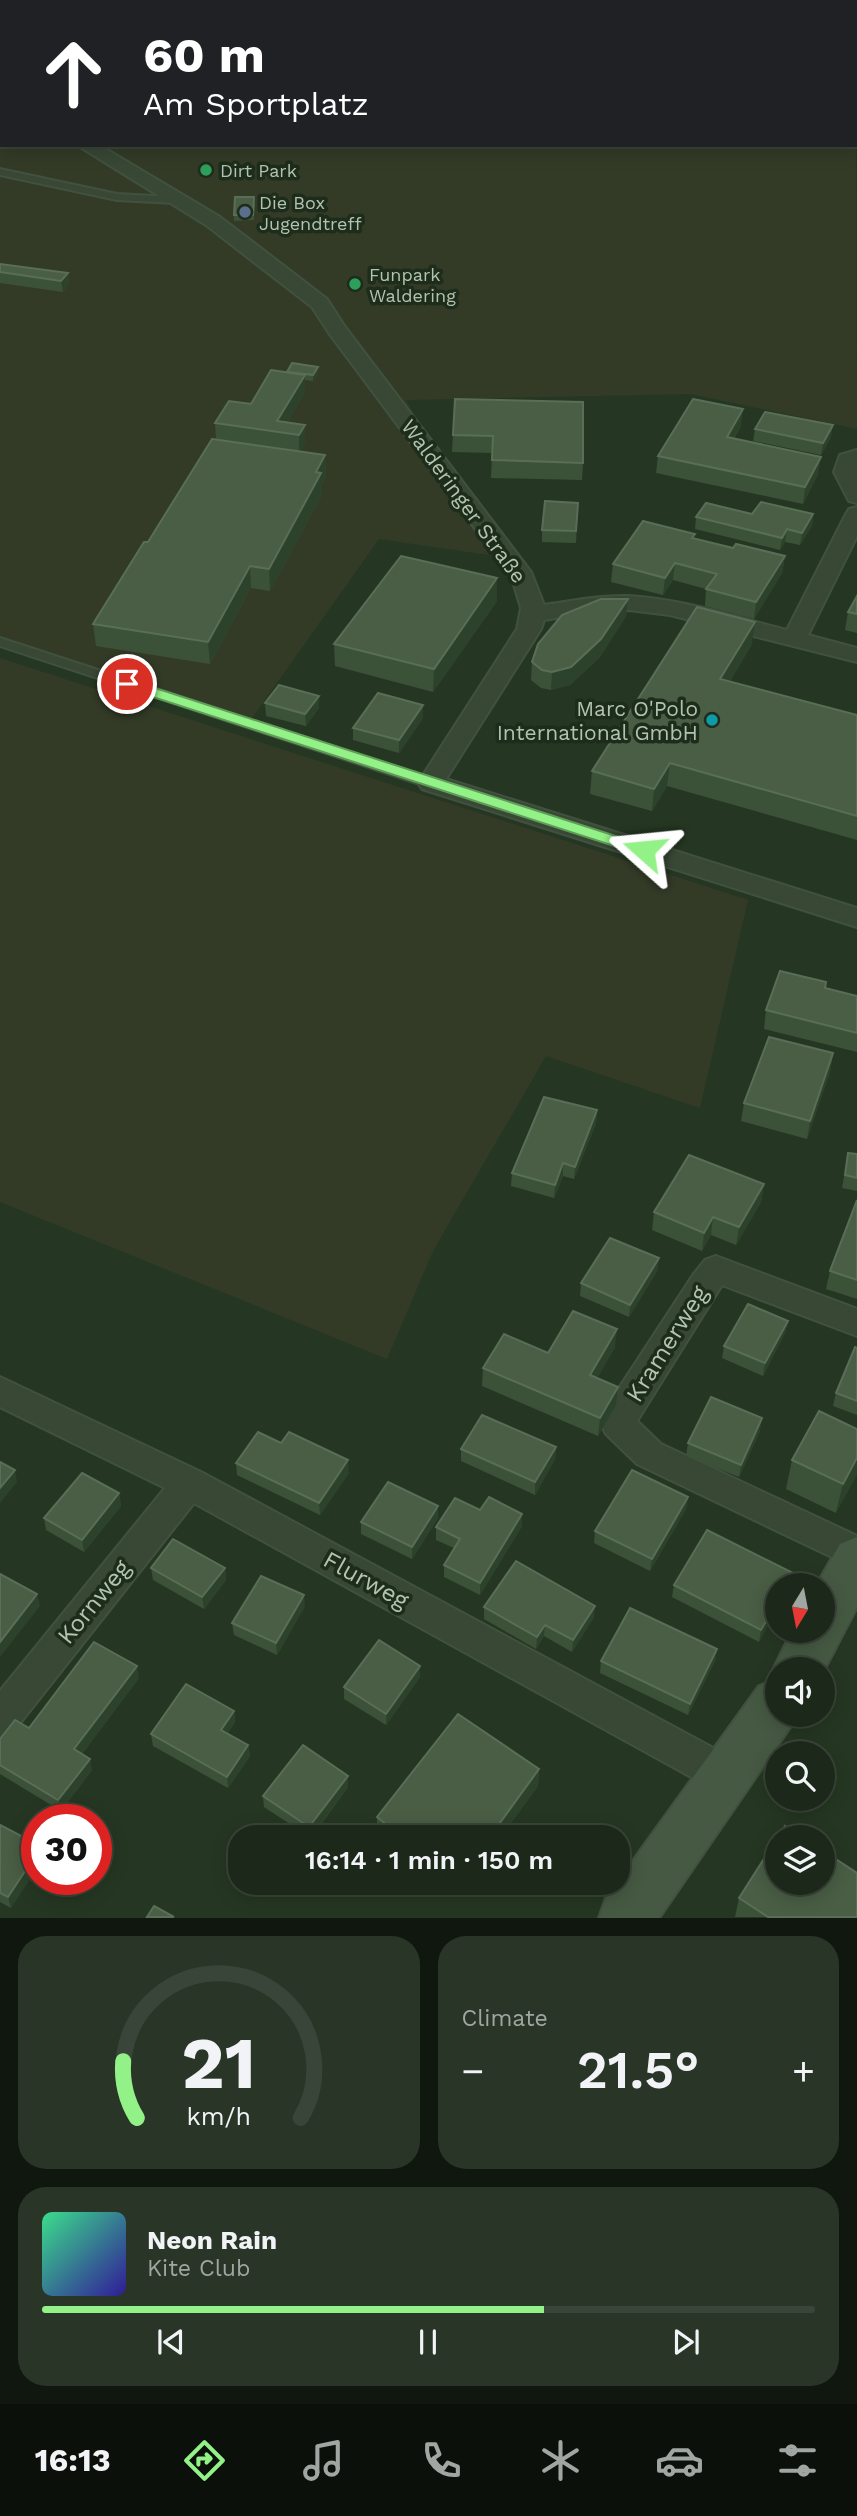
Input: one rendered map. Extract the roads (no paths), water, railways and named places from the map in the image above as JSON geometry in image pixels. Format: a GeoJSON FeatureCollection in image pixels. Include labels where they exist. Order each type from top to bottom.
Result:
{"type":"FeatureCollection","features":[{"type":"Feature","properties":{"kind":"main road"},"geometry":{"type":"LineString","coordinates":[[835,1599],[857,1559]]}},
{"type":"Feature","properties":{"kind":"main road"},"geometry":{"type":"LineString","coordinates":[[626,1917],[765,1721]]}},
{"type":"Feature","properties":{"kind":"street","name":"Walderinger Straße"},"geometry":{"type":"LineString","coordinates":[[89,147],[213,221],[320,303],[336,329],[523,577],[533,599],[535,614]]}},
{"type":"Feature","properties":{"kind":"street"},"geometry":{"type":"LineString","coordinates":[[857,456],[848,460],[845,472],[857,496]]}},
{"type":"Feature","properties":{"kind":"street"},"geometry":{"type":"LineString","coordinates":[[794,639],[857,514]]}},
{"type":"Feature","properties":{"kind":"street"},"geometry":{"type":"LineString","coordinates":[[857,655],[670,608],[629,603],[596,604],[535,614],[529,629],[431,783],[857,918]]}},
{"type":"Feature","properties":{"kind":"street","name":"Kramerweg"},"geometry":{"type":"LineString","coordinates":[[857,1322],[716,1269],[633,1395],[618,1424],[649,1454],[857,1553]]}},
{"type":"Feature","properties":{"kind":"street","name":"Flurweg"},"geometry":{"type":"LineString","coordinates":[[0,1391],[189,1483],[727,1776]]}},
{"type":"Feature","properties":{"kind":"street","name":"Kornweg"},"geometry":{"type":"LineString","coordinates":[[0,1720],[189,1483]]}},
{"type":"Feature","properties":{"kind":"lane"},"geometry":{"type":"LineString","coordinates":[[0,172],[117,197],[174,200]]}},
{"type":"Feature","properties":{"kind":"lane"},"geometry":{"type":"LineString","coordinates":[[0,642],[431,783]]}},
{"type":"Feature","properties":{"kind":"place","name":"Dirt Park"},"geometry":{"type":"Point","coordinates":[206,170]}},
{"type":"Feature","properties":{"kind":"place","name":"Die Box Jugendtreff"},"geometry":{"type":"Point","coordinates":[245,212]}},
{"type":"Feature","properties":{"kind":"place","name":"Funpark Waldering"},"geometry":{"type":"Point","coordinates":[355,284]}},
{"type":"Feature","properties":{"kind":"place","name":"Marc O'Polo International GmbH"},"geometry":{"type":"Point","coordinates":[712,720]}}]}
